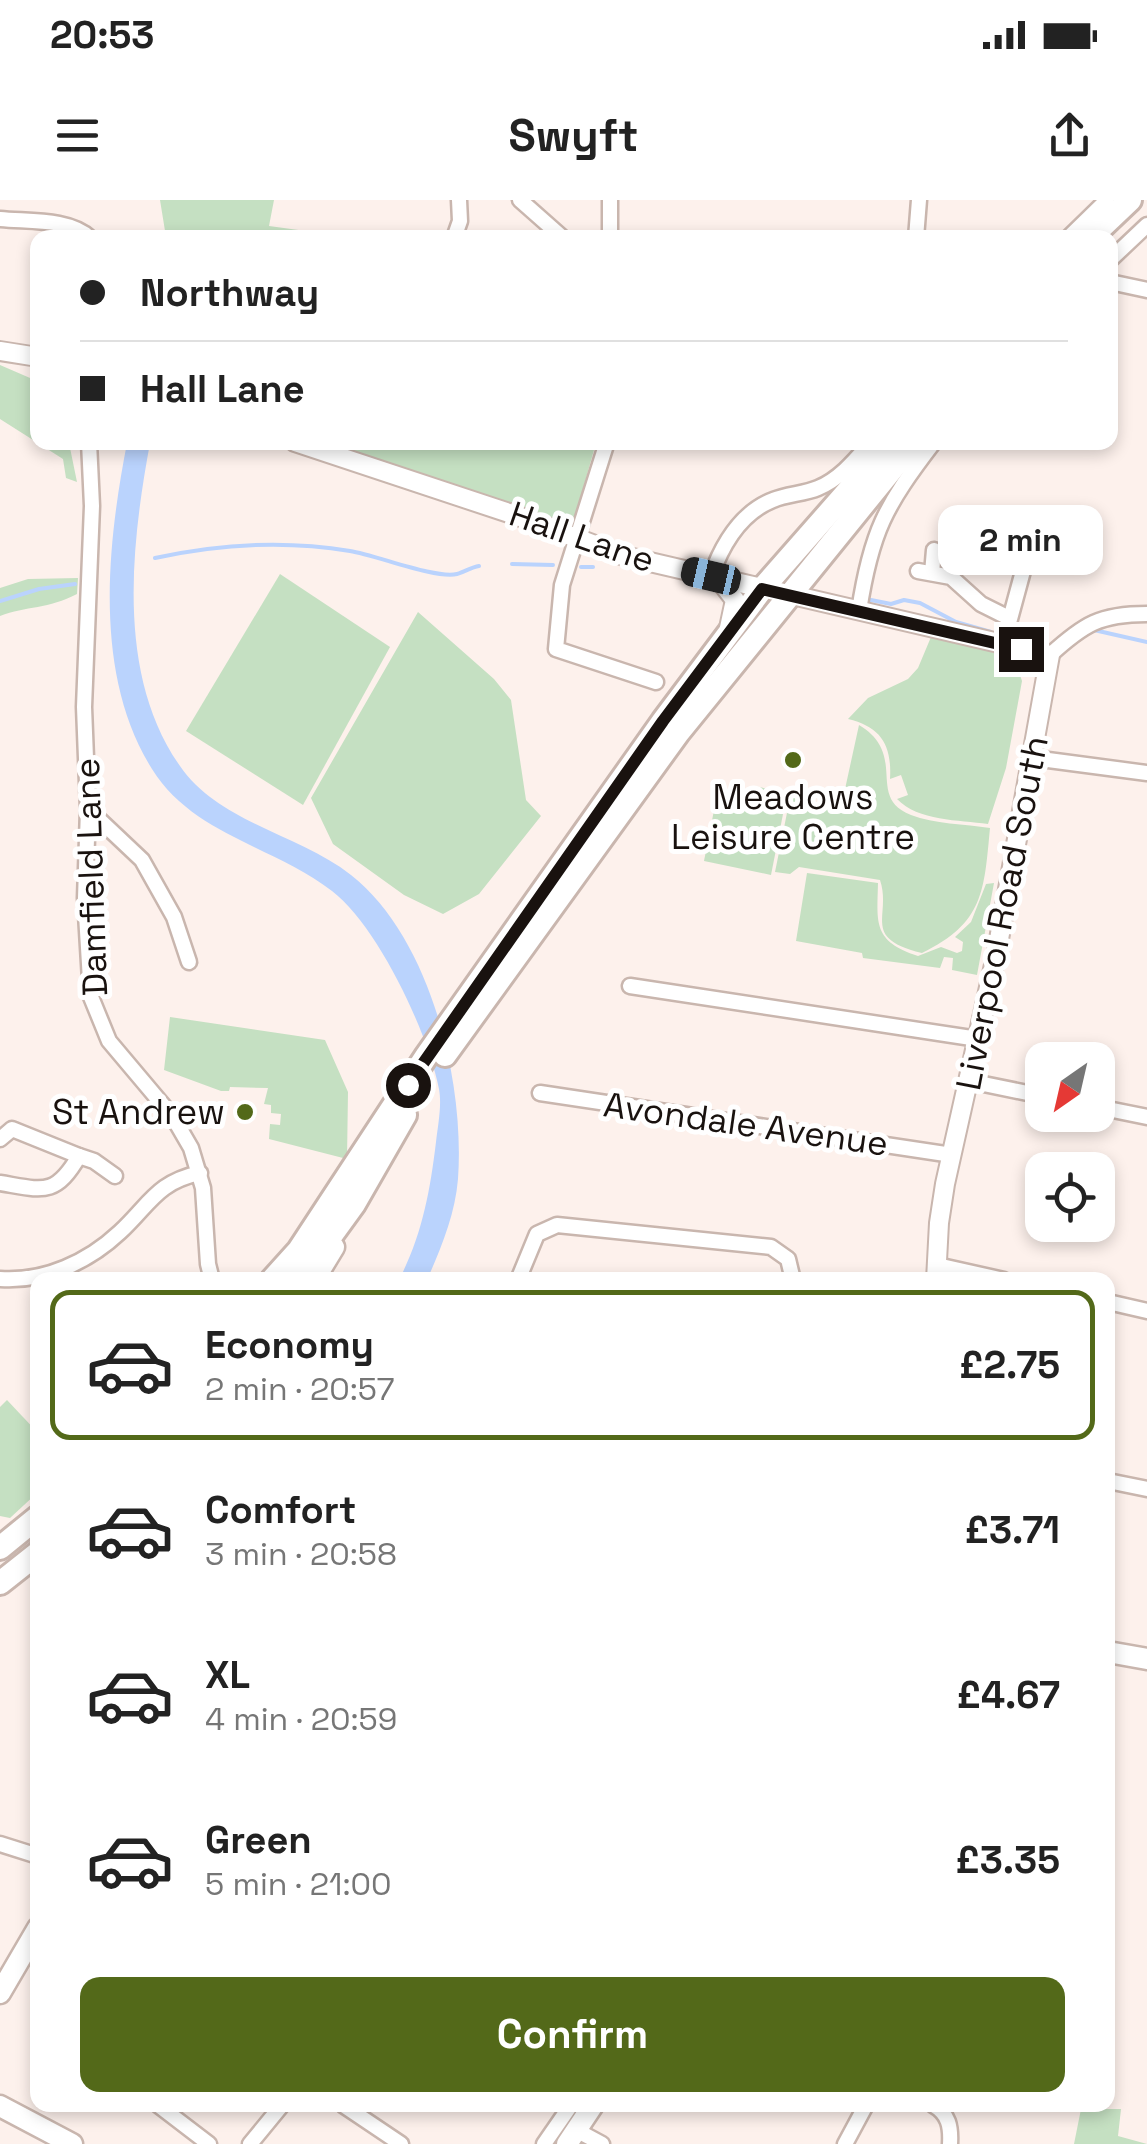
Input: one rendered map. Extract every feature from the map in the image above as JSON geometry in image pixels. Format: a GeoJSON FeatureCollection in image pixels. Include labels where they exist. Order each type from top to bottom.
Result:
{"type":"FeatureCollection","features":[{"type":"Feature","properties":{"kind":"highway"},"geometry":{"type":"LineString","coordinates":[[1098,230],[1130,200]]}},
{"type":"Feature","properties":{"kind":"highway"},"geometry":{"type":"LineString","coordinates":[[1118,231],[1147,204]]}},
{"type":"Feature","properties":{"kind":"highway"},"geometry":{"type":"LineString","coordinates":[[278,1272],[430,1064],[725,638],[762,589],[884,450]]}},
{"type":"Feature","properties":{"kind":"highway"},"geometry":{"type":"LineString","coordinates":[[451,1034],[678,732],[907,450]]}},
{"type":"Feature","properties":{"kind":"highway"},"geometry":{"type":"LineString","coordinates":[[305,1272],[354,1204],[430,1064]]}},
{"type":"Feature","properties":{"kind":"highway"},"geometry":{"type":"LineString","coordinates":[[0,1548],[30,1524]]}},
{"type":"Feature","properties":{"kind":"highway"},"geometry":{"type":"LineString","coordinates":[[0,1584],[30,1560]]}},
{"type":"Feature","properties":{"kind":"main road"},"geometry":{"type":"LineString","coordinates":[[319,1272],[354,1204]]}},
{"type":"Feature","properties":{"kind":"main road"},"geometry":{"type":"LineString","coordinates":[[1115,1653],[1147,1660]]}},
{"type":"Feature","properties":{"kind":"main road"},"geometry":{"type":"LineString","coordinates":[[0,1994],[30,1942]]}},
{"type":"Feature","properties":{"kind":"main road"},"geometry":{"type":"LineString","coordinates":[[0,2106],[66,2141]]}},
{"type":"Feature","properties":{"kind":"main road"},"geometry":{"type":"LineString","coordinates":[[572,2137],[588,2112]]}},
{"type":"Feature","properties":{"kind":"street"},"geometry":{"type":"LineString","coordinates":[[457,230],[459,200]]}},
{"type":"Feature","properties":{"kind":"street"},"geometry":{"type":"LineString","coordinates":[[520,200],[555,230]]}},
{"type":"Feature","properties":{"kind":"street"},"geometry":{"type":"LineString","coordinates":[[610,200],[610,230]]}},
{"type":"Feature","properties":{"kind":"street"},"geometry":{"type":"LineString","coordinates":[[917,230],[919,200]]}},
{"type":"Feature","properties":{"kind":"street"},"geometry":{"type":"LineString","coordinates":[[1076,230],[1108,200]]}},
{"type":"Feature","properties":{"kind":"street"},"geometry":{"type":"LineString","coordinates":[[0,220],[79,230]]}},
{"type":"Feature","properties":{"kind":"street"},"geometry":{"type":"LineString","coordinates":[[1118,252],[1147,224]]}},
{"type":"Feature","properties":{"kind":"street"},"geometry":{"type":"LineString","coordinates":[[1118,284],[1147,290]]}},
{"type":"Feature","properties":{"kind":"street"},"geometry":{"type":"LineString","coordinates":[[0,351],[30,356]]}},
{"type":"Feature","properties":{"kind":"street","name":"Damfield Lane"},"geometry":{"type":"LineString","coordinates":[[89,450],[90,568],[84,706],[88,809],[85,898],[91,996],[109,1041],[172,1117],[191,1148],[200,1173],[211,1272]]}},
{"type":"Feature","properties":{"kind":"street","name":"Hall Lane"},"geometry":{"type":"LineString","coordinates":[[319,450],[624,556],[1050,654]]}},
{"type":"Feature","properties":{"kind":"street"},"geometry":{"type":"LineString","coordinates":[[606,450],[562,585],[556,649],[656,682]]}},
{"type":"Feature","properties":{"kind":"street"},"geometry":{"type":"LineString","coordinates":[[725,638],[735,600],[714,577],[719,552],[743,520],[771,500],[819,488],[842,474],[864,450]]}},
{"type":"Feature","properties":{"kind":"street"},"geometry":{"type":"LineString","coordinates":[[860,611],[875,534],[886,510],[928,450]]}},
{"type":"Feature","properties":{"kind":"street"},"geometry":{"type":"LineString","coordinates":[[1003,646],[1026,560],[1052,531]]}},
{"type":"Feature","properties":{"kind":"street"},"geometry":{"type":"LineString","coordinates":[[831,542],[818,584],[823,594],[840,606]]}},
{"type":"Feature","properties":{"kind":"street"},"geometry":{"type":"LineString","coordinates":[[934,550],[925,572],[951,577],[981,604],[1009,618]]}},
{"type":"Feature","properties":{"kind":"street"},"geometry":{"type":"LineString","coordinates":[[1050,654],[1092,621],[1147,614]]}},
{"type":"Feature","properties":{"kind":"street","name":"Liverpool Road South"},"geometry":{"type":"LineString","coordinates":[[936,1272],[939,1223],[1033,758],[1050,654]]}},
{"type":"Feature","properties":{"kind":"street"},"geometry":{"type":"LineString","coordinates":[[1033,758],[1147,773]]}},
{"type":"Feature","properties":{"kind":"street"},"geometry":{"type":"LineString","coordinates":[[88,809],[142,860],[174,917],[189,962]]}},
{"type":"Feature","properties":{"kind":"street"},"geometry":{"type":"LineString","coordinates":[[630,986],[978,1038]]}},
{"type":"Feature","properties":{"kind":"street"},"geometry":{"type":"LineString","coordinates":[[969,1081],[1025,1093]]}},
{"type":"Feature","properties":{"kind":"street","name":"Avondale Avenue"},"geometry":{"type":"LineString","coordinates":[[540,1093],[952,1155]]}},
{"type":"Feature","properties":{"kind":"street"},"geometry":{"type":"LineString","coordinates":[[1115,1111],[1147,1118]]}},
{"type":"Feature","properties":{"kind":"street"},"geometry":{"type":"LineString","coordinates":[[0,1138],[12,1129],[94,1161],[115,1176]]}},
{"type":"Feature","properties":{"kind":"street"},"geometry":{"type":"LineString","coordinates":[[0,1183],[38,1190],[54,1186],[66,1179],[79,1156]]}},
{"type":"Feature","properties":{"kind":"street"},"geometry":{"type":"LineString","coordinates":[[55,1272],[120,1233],[165,1185],[200,1173]]}},
{"type":"Feature","properties":{"kind":"street"},"geometry":{"type":"LineString","coordinates":[[521,1272],[536,1234],[557,1226],[770,1247],[788,1259],[791,1272]]}},
{"type":"Feature","properties":{"kind":"street"},"geometry":{"type":"LineString","coordinates":[[0,1279],[30,1278]]}},
{"type":"Feature","properties":{"kind":"street"},"geometry":{"type":"LineString","coordinates":[[1115,1304],[1147,1311]]}},
{"type":"Feature","properties":{"kind":"street"},"geometry":{"type":"LineString","coordinates":[[1115,1483],[1147,1490]]}},
{"type":"Feature","properties":{"kind":"street"},"geometry":{"type":"LineString","coordinates":[[0,1856],[8,1846]]}},
{"type":"Feature","properties":{"kind":"street"},"geometry":{"type":"LineString","coordinates":[[167,2112],[209,2144]]}},
{"type":"Feature","properties":{"kind":"street"},"geometry":{"type":"LineString","coordinates":[[250,2144],[276,2112]]}},
{"type":"Feature","properties":{"kind":"street"},"geometry":{"type":"LineString","coordinates":[[353,2112],[400,2144]]}},
{"type":"Feature","properties":{"kind":"street"},"geometry":{"type":"LineString","coordinates":[[544,2144],[566,2112]]}},
{"type":"Feature","properties":{"kind":"street"},"geometry":{"type":"LineString","coordinates":[[844,2144],[862,2112]]}},
{"type":"Feature","properties":{"kind":"street"},"geometry":{"type":"LineString","coordinates":[[945,2112],[950,2144]]}},
{"type":"Feature","properties":{"kind":"street"},"geometry":{"type":"LineString","coordinates":[[572,2137],[602,2144]]}},
{"type":"Feature","properties":{"kind":"green space"},"geometry":{"type":"Polygon","coordinates":[[[160,200],[274,200],[269,226],[298,230],[165,230],[160,200]]]}},
{"type":"Feature","properties":{"kind":"green space"},"geometry":{"type":"Polygon","coordinates":[[[0,365],[30,378],[30,438],[0,419],[0,365]]]}},
{"type":"Feature","properties":{"kind":"green space"},"geometry":{"type":"Polygon","coordinates":[[[49,450],[70,450],[77,482],[66,478],[63,459],[49,450]]]}},
{"type":"Feature","properties":{"kind":"green space"},"geometry":{"type":"Polygon","coordinates":[[[334,450],[594,450],[575,517],[561,526],[334,450]]]}},
{"type":"Feature","properties":{"kind":"green space"},"geometry":{"type":"Polygon","coordinates":[[[280,574],[390,647],[303,805],[186,731],[280,574]]]}},
{"type":"Feature","properties":{"kind":"green space"},"geometry":{"type":"Polygon","coordinates":[[[78,578],[77,594],[0,616],[0,588],[28,579],[78,578]]]}},
{"type":"Feature","properties":{"kind":"green space"},"geometry":{"type":"Polygon","coordinates":[[[418,612],[494,679],[511,700],[526,800],[541,816],[479,894],[443,914],[404,895],[333,844],[311,798],[418,612]]]}},
{"type":"Feature","properties":{"kind":"green space"},"geometry":{"type":"Polygon","coordinates":[[[931,637],[1023,659],[1027,665],[1019,672],[1022,681],[1006,768],[988,824],[940,818],[906,806],[897,799],[908,795],[901,775],[890,779],[889,756],[882,739],[869,727],[848,719],[868,698],[908,679],[918,668],[931,637]]]}},
{"type":"Feature","properties":{"kind":"green space"},"geometry":{"type":"Polygon","coordinates":[[[859,725],[882,749],[890,798],[898,807],[930,820],[990,828],[986,870],[977,903],[958,930],[922,953],[903,947],[885,933],[880,880],[799,867],[790,874],[775,872],[788,808],[752,800],[754,786],[803,796],[802,804],[840,812],[859,725]]]}},
{"type":"Feature","properties":{"kind":"green space"},"geometry":{"type":"Polygon","coordinates":[[[717,795],[784,809],[771,875],[704,861],[717,795]]]}},
{"type":"Feature","properties":{"kind":"green space"},"geometry":{"type":"Polygon","coordinates":[[[807,873],[878,883],[878,920],[885,937],[918,956],[941,947],[962,951],[963,942],[955,937],[971,922],[986,884],[994,883],[977,975],[952,970],[953,958],[944,957],[940,968],[863,958],[862,953],[796,941],[807,873]]]}},
{"type":"Feature","properties":{"kind":"green space"},"geometry":{"type":"Polygon","coordinates":[[[170,1017],[325,1040],[348,1092],[347,1159],[269,1139],[270,1124],[280,1125],[281,1114],[271,1113],[271,1105],[264,1104],[268,1088],[230,1087],[229,1091],[221,1091],[164,1070],[170,1017]]]}},
{"type":"Feature","properties":{"kind":"green space"},"geometry":{"type":"Polygon","coordinates":[[[7,1400],[30,1424],[30,1499],[10,1518],[0,1516],[0,1407],[7,1400]]]}},
{"type":"Feature","properties":{"kind":"green space"},"geometry":{"type":"Polygon","coordinates":[[[1121,2109],[1118,2136],[1147,2144],[1074,2144],[1080,2112],[1121,2109]]]}},
{"type":"Feature","properties":{"kind":"water"},"geometry":{"type":"Polygon","coordinates":[[[126,450],[149,450],[134,566],[137,651],[160,730],[180,766],[216,801],[351,875],[379,902],[422,973],[448,1057],[459,1141],[451,1218],[430,1272],[403,1272],[428,1196],[439,1122],[440,1095],[424,1039],[399,982],[349,907],[309,876],[189,810],[152,769],[133,732],[120,693],[113,652],[111,567],[126,450]]]}},
{"type":"Feature","properties":{"kind":"waterway"},"geometry":{"type":"LineString","coordinates":[[155,558],[203,549],[277,545],[350,551],[447,575],[479,566]]}},
{"type":"Feature","properties":{"kind":"waterway"},"geometry":{"type":"LineString","coordinates":[[512,564],[553,565]]}},
{"type":"Feature","properties":{"kind":"waterway"},"geometry":{"type":"LineString","coordinates":[[581,567],[593,567]]}},
{"type":"Feature","properties":{"kind":"waterway"},"geometry":{"type":"LineString","coordinates":[[0,601],[39,589],[75,584]]}},
{"type":"Feature","properties":{"kind":"waterway"},"geometry":{"type":"LineString","coordinates":[[866,599],[891,604],[904,600],[920,603],[956,622],[991,632]]}},
{"type":"Feature","properties":{"kind":"waterway"},"geometry":{"type":"LineString","coordinates":[[1094,630],[1147,642]]}},
{"type":"Feature","properties":{"kind":"place","name":"Meadows Leisure Centre"},"geometry":{"type":"Point","coordinates":[793,760]}},
{"type":"Feature","properties":{"kind":"place","name":"St Andrew"},"geometry":{"type":"Point","coordinates":[245,1112]}},
{"type":"Feature","properties":{"kind":"route"},"geometry":{"type":"LineString","coordinates":[[408,1085],[663,721],[762,589],[1021,649]]}}]}
